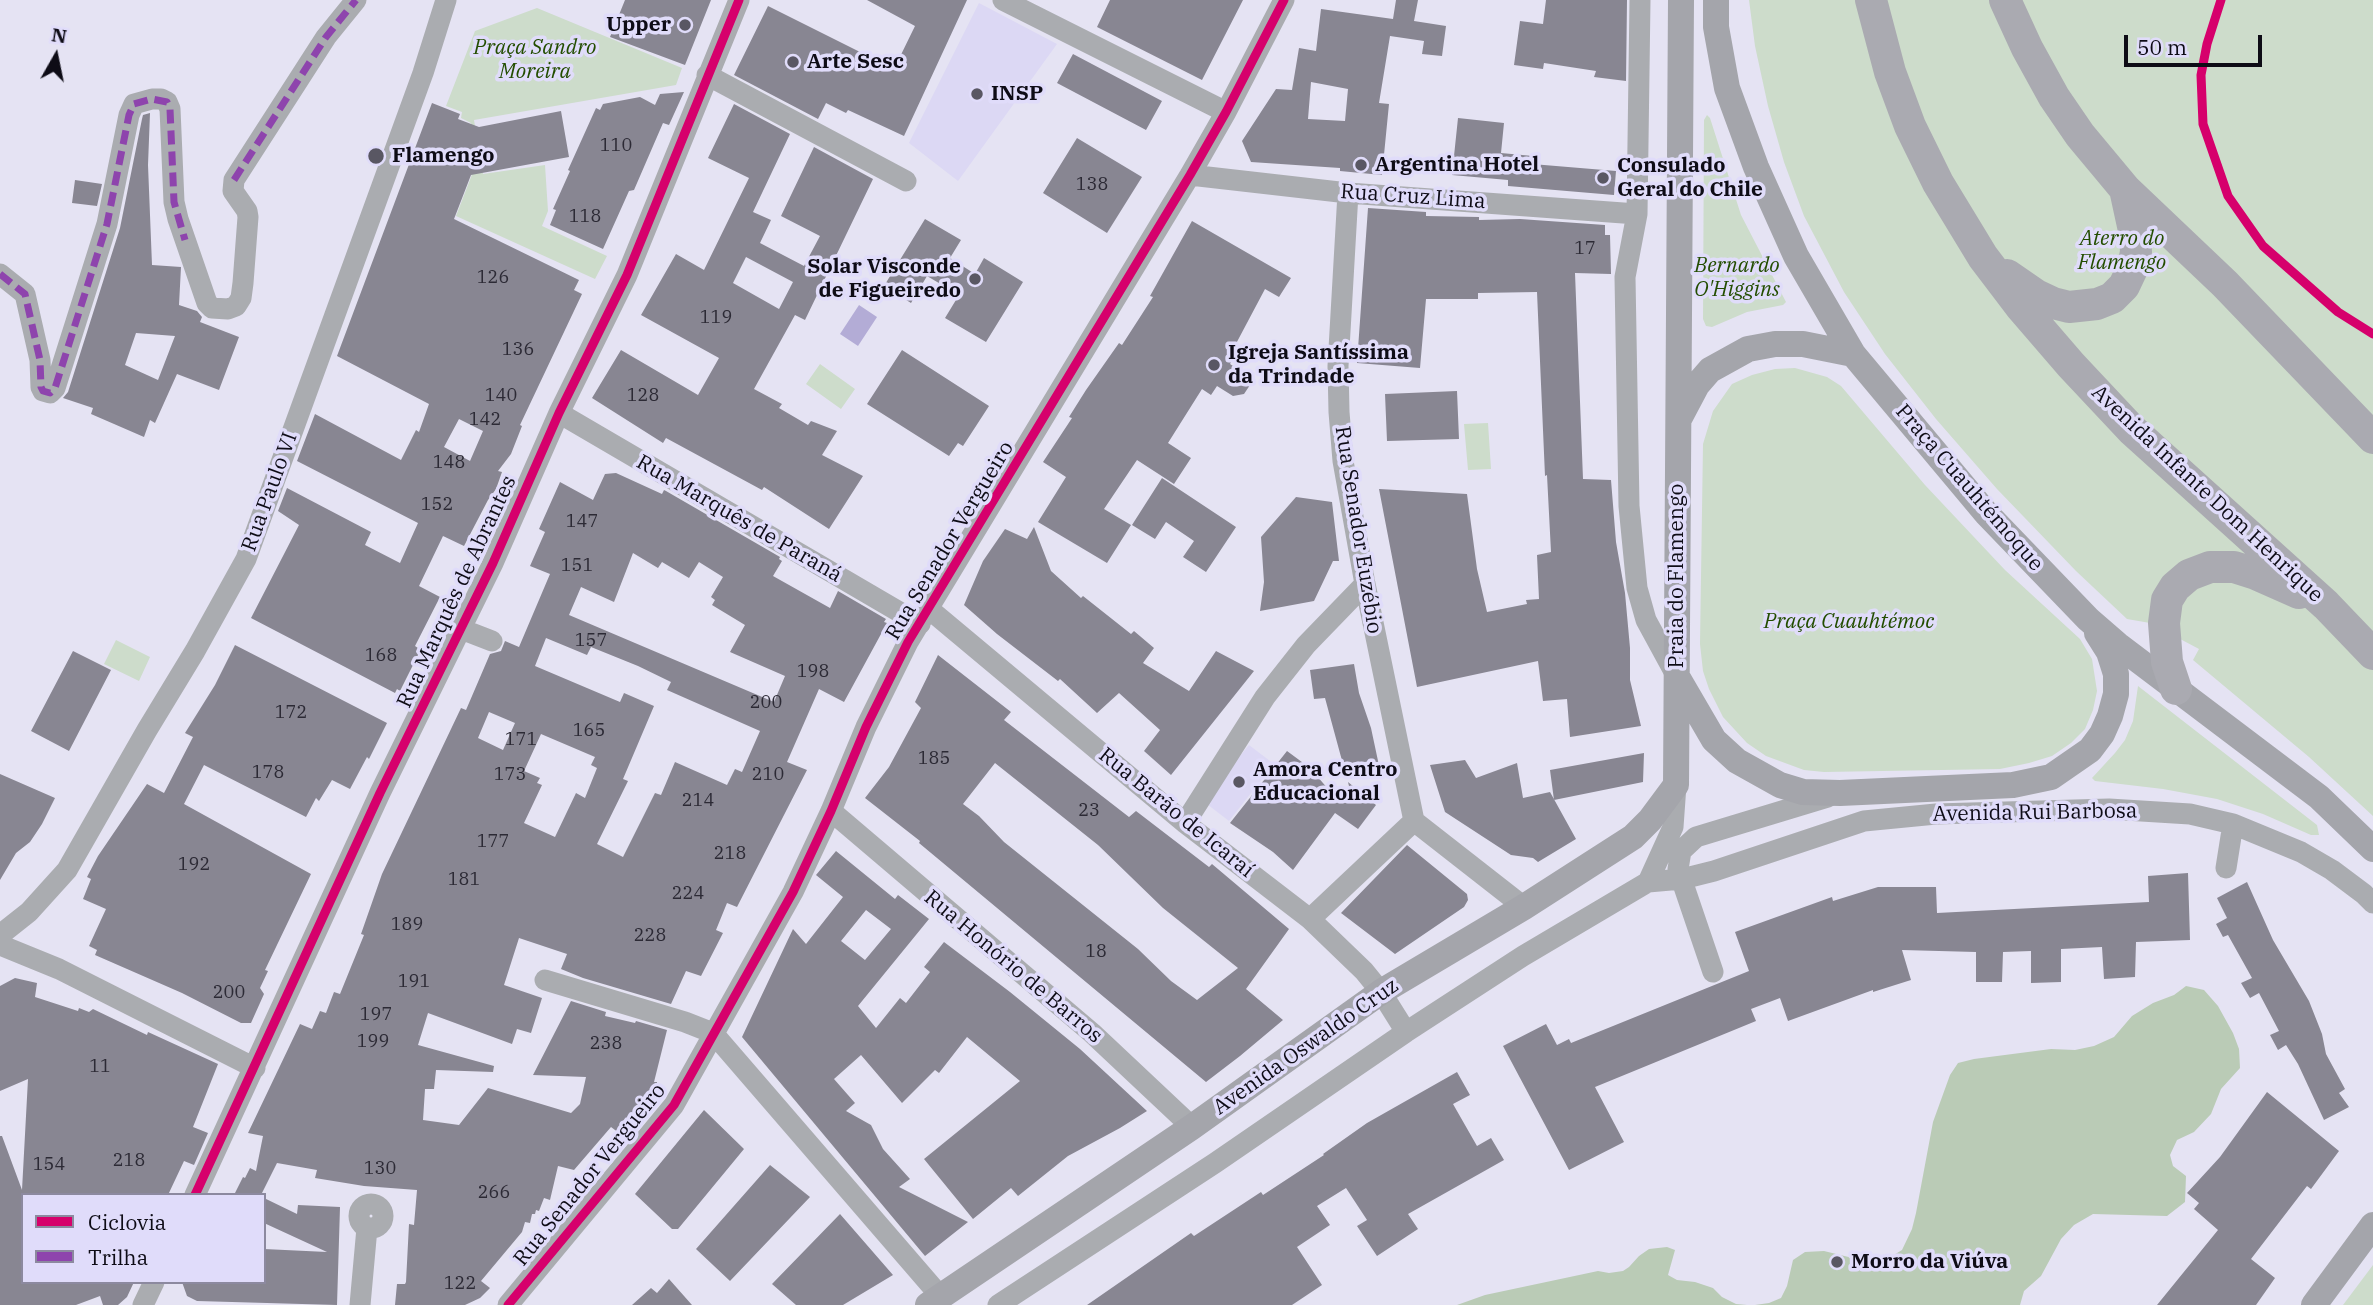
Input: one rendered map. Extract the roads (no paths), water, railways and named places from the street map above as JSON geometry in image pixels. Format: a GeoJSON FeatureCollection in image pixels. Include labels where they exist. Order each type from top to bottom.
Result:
{"type":"FeatureCollection","features":[{"type":"Feature","properties":{"kind":"highway","name":"Avenida Infante Dom Henrique"},"geometry":{"type":"LineString","coordinates":[[1871,0],[1890,72],[1910,126],[1938,183],[1983,257],[2063,355],[2132,430],[2326,605],[2373,654]]}},
{"type":"Feature","properties":{"kind":"highway"},"geometry":{"type":"LineString","coordinates":[[2005,0],[2054,97],[2080,135],[2125,189],[2225,285],[2373,438]]}},
{"type":"Feature","properties":{"kind":"highway"},"geometry":{"type":"LineString","coordinates":[[1983,257],[2036,295],[2053,303],[2082,307],[2112,298],[2124,286],[2133,267],[2136,252],[2125,189]]}},
{"type":"Feature","properties":{"kind":"highway"},"geometry":{"type":"LineString","coordinates":[[2176,688],[2167,662],[2164,623],[2167,600],[2175,587],[2189,575],[2210,567],[2234,567],[2326,605]]}},
{"type":"Feature","properties":{"kind":"main road","name":"Praia do Flamengo"},"geometry":{"type":"LineString","coordinates":[[1678,679],[1677,423],[1681,0]]}},
{"type":"Feature","properties":{"kind":"main road"},"geometry":{"type":"LineString","coordinates":[[1716,0],[1716,27],[1727,88],[1756,167],[1796,256],[1853,354]]}},
{"type":"Feature","properties":{"kind":"main road"},"geometry":{"type":"LineString","coordinates":[[1677,423],[1697,385],[1710,370],[1748,349],[1775,344],[1803,344],[1853,354]]}},
{"type":"Feature","properties":{"kind":"main road","name":"Praça Cuauhtémoque"},"geometry":{"type":"LineString","coordinates":[[1853,354],[1986,513],[2088,619]]}},
{"type":"Feature","properties":{"kind":"main road"},"geometry":{"type":"LineString","coordinates":[[1678,679],[1714,740],[1737,761],[1780,785],[1803,792],[1840,793],[2013,785],[2051,778],[2090,750],[2102,734],[2116,694],[2116,674],[2109,652],[2088,619]]}},
{"type":"Feature","properties":{"kind":"main road"},"geometry":{"type":"LineString","coordinates":[[2088,619],[2118,645],[2319,797],[2373,849]]}},
{"type":"Feature","properties":{"kind":"main road"},"geometry":{"type":"LineString","coordinates":[[1676,785],[1678,679]]}},
{"type":"Feature","properties":{"kind":"main road","name":"Avenida Oswaldo Cruz"},"geometry":{"type":"LineString","coordinates":[[935,1301],[1192,1127],[1381,992],[1524,907],[1633,836],[1650,820],[1676,785]]}},
{"type":"Feature","properties":{"kind":"main road"},"geometry":{"type":"LineString","coordinates":[[2314,1305],[2373,1225]]}},
{"type":"Feature","properties":{"kind":"street"},"geometry":{"type":"LineString","coordinates":[[0,274],[24,294],[40,360],[41,387],[43,391],[50,393],[55,388],[107,224],[129,115],[134,104],[152,99],[167,102],[170,109],[174,202],[207,303],[212,308],[228,309],[236,306],[241,298],[248,217],[247,211],[233,191],[234,180],[326,37],[356,0]]}},
{"type":"Feature","properties":{"kind":"street","name":"Rua Paulo VI"},"geometry":{"type":"LineString","coordinates":[[0,935],[29,912],[68,870],[246,559],[423,74],[446,0]]}},
{"type":"Feature","properties":{"kind":"street","name":"Rua Marquês de Abrantes"},"geometry":{"type":"LineString","coordinates":[[196,1193],[380,793],[493,563],[559,413],[632,263],[739,0]]}},
{"type":"Feature","properties":{"kind":"street"},"geometry":{"type":"LineString","coordinates":[[1003,0],[1226,112]]}},
{"type":"Feature","properties":{"kind":"street","name":"Rua Senador Vergueiro"},"geometry":{"type":"LineString","coordinates":[[508,1305],[674,1105],[793,892],[866,727],[908,642],[1190,175],[1284,0]]}},
{"type":"Feature","properties":{"kind":"street","name":"Praia do Flamengo"},"geometry":{"type":"LineString","coordinates":[[1640,0],[1637,214],[1625,277],[1629,506],[1637,588],[1646,620],[1678,679]]}},
{"type":"Feature","properties":{"kind":"street"},"geometry":{"type":"LineString","coordinates":[[707,75],[906,181]]}},
{"type":"Feature","properties":{"kind":"street","name":"Rua Cruz Lima"},"geometry":{"type":"LineString","coordinates":[[1190,175],[1348,192],[1637,214]]}},
{"type":"Feature","properties":{"kind":"street","name":"Rua Senador Euzébio"},"geometry":{"type":"LineString","coordinates":[[1348,192],[1338,366],[1343,461],[1364,584],[1414,821]]}},
{"type":"Feature","properties":{"kind":"street","name":"Rua Marquês de Paraná"},"geometry":{"type":"LineString","coordinates":[[559,413],[924,617]]}},
{"type":"Feature","properties":{"kind":"street"},"geometry":{"type":"LineString","coordinates":[[1185,822],[1265,697],[1306,645],[1364,584]]}},
{"type":"Feature","properties":{"kind":"street","name":"Rua Barão de Icaraí"},"geometry":{"type":"LineString","coordinates":[[924,617],[1310,919],[1356,962],[1381,992],[1406,1032]]}},
{"type":"Feature","properties":{"kind":"street"},"geometry":{"type":"LineString","coordinates":[[461,629],[492,641]]}},
{"type":"Feature","properties":{"kind":"street"},"geometry":{"type":"LineString","coordinates":[[1648,881],[1673,827],[1676,785]]}},
{"type":"Feature","properties":{"kind":"street"},"geometry":{"type":"LineString","coordinates":[[1713,972],[1678,869],[1681,851],[1696,837],[1840,793]]}},
{"type":"Feature","properties":{"kind":"street","name":"Avenida Rui Barbosa"},"geometry":{"type":"LineString","coordinates":[[1648,881],[1682,879],[1714,871],[1864,821],[1936,814],[2109,809],[2190,814],[2233,824],[2301,852],[2332,870],[2373,903]]}},
{"type":"Feature","properties":{"kind":"street","name":"Rua Honório de Barros"},"geometry":{"type":"LineString","coordinates":[[831,811],[1091,1033],[1192,1127]]}},
{"type":"Feature","properties":{"kind":"street"},"geometry":{"type":"LineString","coordinates":[[1310,919],[1414,821],[1524,907]]}},
{"type":"Feature","properties":{"kind":"street"},"geometry":{"type":"LineString","coordinates":[[2226,869],[2233,824]]}},
{"type":"Feature","properties":{"kind":"street","name":"Avenida Oswaldo Cruz"},"geometry":{"type":"LineString","coordinates":[[998,1305],[1214,1163],[1406,1032],[1648,881]]}},
{"type":"Feature","properties":{"kind":"street"},"geometry":{"type":"LineString","coordinates":[[0,944],[59,969],[254,1068]]}},
{"type":"Feature","properties":{"kind":"street"},"geometry":{"type":"LineString","coordinates":[[545,980],[713,1032],[935,1301]]}},
{"type":"Feature","properties":{"kind":"street"},"geometry":{"type":"LineString","coordinates":[[361,1301],[368,1228]]}},
{"type":"Feature","properties":{"kind":"street"},"geometry":{"type":"LineString","coordinates":[[142,1305],[153,1284]]}},
{"type":"Feature","properties":{"kind":"place","name":"Upper"},"geometry":{"type":"Point","coordinates":[685,25]}},
{"type":"Feature","properties":{"kind":"place","name":"Arte Sesc"},"geometry":{"type":"Point","coordinates":[793,62]}},
{"type":"Feature","properties":{"kind":"place","name":"INSP"},"geometry":{"type":"Point","coordinates":[977,94]}},
{"type":"Feature","properties":{"kind":"place","name":"Flamengo"},"geometry":{"type":"Point","coordinates":[376,156]}},
{"type":"Feature","properties":{"kind":"place","name":"Argentina Hotel"},"geometry":{"type":"Point","coordinates":[1361,165]}},
{"type":"Feature","properties":{"kind":"place","name":"Consulado Geral do Chile"},"geometry":{"type":"Point","coordinates":[1603,178]}},
{"type":"Feature","properties":{"kind":"place","name":"Solar Visconde de Figueiredo"},"geometry":{"type":"Point","coordinates":[975,279]}},
{"type":"Feature","properties":{"kind":"place","name":"Igreja Santíssima da Trindade"},"geometry":{"type":"Point","coordinates":[1214,365]}},
{"type":"Feature","properties":{"kind":"place","name":"Amora Centro Educacional"},"geometry":{"type":"Point","coordinates":[1239,782]}},
{"type":"Feature","properties":{"kind":"place","name":"Morro da Viúva"},"geometry":{"type":"Point","coordinates":[1837,1262]}},
{"type":"Feature","properties":{"kind":"park label","name":"Praça Sandro Moreira"},"geometry":{"type":"Point","coordinates":[535,60]}},
{"type":"Feature","properties":{"kind":"park label","name":"Aterro do Flamengo"},"geometry":{"type":"Point","coordinates":[2122,251]}},
{"type":"Feature","properties":{"kind":"park label","name":"Bernardo O'Higgins"},"geometry":{"type":"Point","coordinates":[1737,278]}},
{"type":"Feature","properties":{"kind":"park label","name":"Praça Cuauhtémoc"},"geometry":{"type":"Point","coordinates":[1849,622]}}]}
